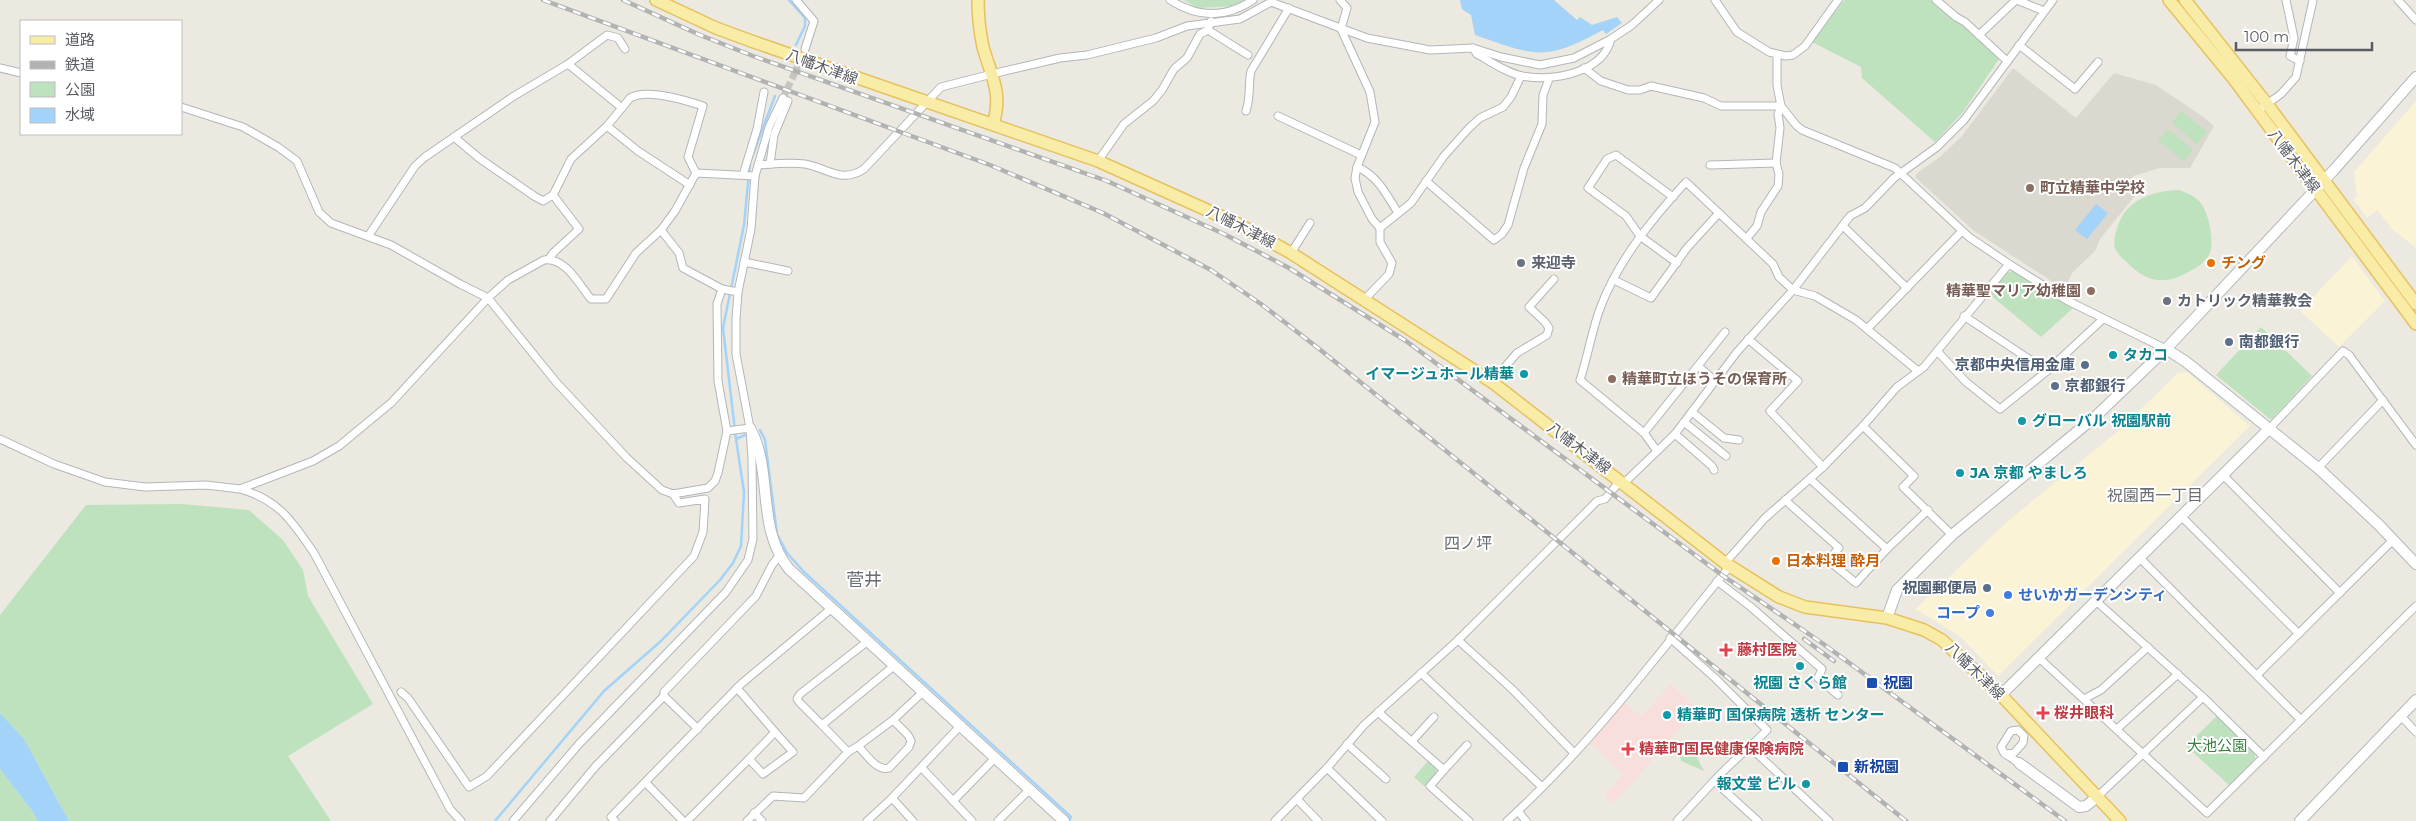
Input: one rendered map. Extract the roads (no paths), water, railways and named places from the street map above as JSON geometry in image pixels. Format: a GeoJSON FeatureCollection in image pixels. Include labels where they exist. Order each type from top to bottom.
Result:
{"type":"FeatureCollection","features":[{"type":"Feature","properties":{"kind":"main road","name":"八幡木津線"},"geometry":{"type":"LineString","coordinates":[[656,0],[700,21],[872,85],[926,101],[1098,161],[1221,216],[1291,253],[1492,382],[1727,564],[1779,597],[1796,605],[1888,618],[1924,630],[1942,640],[2000,695],[2120,821]]}},
{"type":"Feature","properties":{"kind":"main road"},"geometry":{"type":"LineString","coordinates":[[978,0],[983,46],[998,94],[998,108],[993,124]]}},
{"type":"Feature","properties":{"kind":"main road","name":"八幡木津線"},"geometry":{"type":"LineString","coordinates":[[2169,0],[2204,40],[2257,111],[2320,185],[2416,304]]}},
{"type":"Feature","properties":{"kind":"main road","name":"八幡木津線"},"geometry":{"type":"LineString","coordinates":[[2185,0],[2268,104],[2320,185],[2416,324]]}},
{"type":"Feature","properties":{"kind":"street"},"geometry":{"type":"LineString","coordinates":[[796,0],[814,22],[805,49]]}},
{"type":"Feature","properties":{"kind":"street"},"geometry":{"type":"LineString","coordinates":[[1170,0],[1197,12],[1212,14],[1238,10],[1253,0]]}},
{"type":"Feature","properties":{"kind":"street"},"geometry":{"type":"LineString","coordinates":[[1340,0],[1347,8],[1341,29],[1370,92],[1375,122],[1357,167],[1355,178],[1358,192],[1376,225],[1380,228],[1380,242],[1392,263],[1389,274],[1365,299]]}},
{"type":"Feature","properties":{"kind":"street"},"geometry":{"type":"LineString","coordinates":[[758,165],[803,164],[837,175],[852,176],[864,169],[941,87],[1060,58],[1087,55],[1156,38],[1187,26],[1210,21],[1240,19],[1261,3],[1271,2],[1367,38],[1430,50],[1473,48],[1501,57],[1540,65],[1574,58],[1611,39],[1632,25],[1659,0]]}},
{"type":"Feature","properties":{"kind":"street"},"geometry":{"type":"LineString","coordinates":[[1715,0],[1737,32],[1777,55],[1792,55],[1801,49],[1838,0]]}},
{"type":"Feature","properties":{"kind":"street"},"geometry":{"type":"LineString","coordinates":[[1936,0],[2007,61]]}},
{"type":"Feature","properties":{"kind":"street"},"geometry":{"type":"LineString","coordinates":[[1979,35],[2017,0],[2044,11]]}},
{"type":"Feature","properties":{"kind":"street"},"geometry":{"type":"LineString","coordinates":[[1275,821],[1297,800],[1378,712],[1458,640],[1596,501],[1605,498],[1675,434],[1748,339],[1793,290],[1850,216],[1865,208],[1899,174],[1951,134],[2053,0]]}},
{"type":"Feature","properties":{"kind":"street"},"geometry":{"type":"LineString","coordinates":[[2286,0],[2294,38],[2290,56],[2300,61]]}},
{"type":"Feature","properties":{"kind":"street"},"geometry":{"type":"LineString","coordinates":[[2257,111],[2291,86],[2296,77],[2313,0]]}},
{"type":"Feature","properties":{"kind":"street"},"geometry":{"type":"LineString","coordinates":[[2398,0],[2416,20]]}},
{"type":"Feature","properties":{"kind":"street"},"geometry":{"type":"LineString","coordinates":[[1246,111],[1250,99],[1249,79],[1252,71],[1289,8]]}},
{"type":"Feature","properties":{"kind":"street"},"geometry":{"type":"LineString","coordinates":[[1208,30],[1210,21]]}},
{"type":"Feature","properties":{"kind":"street"},"geometry":{"type":"LineString","coordinates":[[1208,30],[1248,54]]}},
{"type":"Feature","properties":{"kind":"street"},"geometry":{"type":"LineString","coordinates":[[1098,161],[1124,124],[1157,95],[1174,69],[1187,58],[1200,34],[1208,30]]}},
{"type":"Feature","properties":{"kind":"street"},"geometry":{"type":"LineString","coordinates":[[369,235],[414,166],[514,96],[568,64],[607,35],[618,38],[625,49]]}},
{"type":"Feature","properties":{"kind":"street"},"geometry":{"type":"LineString","coordinates":[[1473,48],[1477,54],[1521,76],[1549,79],[1584,68],[1597,61],[1609,47],[1611,39]]}},
{"type":"Feature","properties":{"kind":"street"},"geometry":{"type":"LineString","coordinates":[[2019,45],[2074,90],[2098,62]]}},
{"type":"Feature","properties":{"kind":"street"},"geometry":{"type":"LineString","coordinates":[[1777,55],[1777,86],[1781,106],[1802,130],[1895,168],[1899,174],[1962,231],[2009,264],[2068,302],[2166,349],[2185,361],[2318,468],[2416,564]]}},
{"type":"Feature","properties":{"kind":"street"},"geometry":{"type":"LineString","coordinates":[[568,64],[622,108]]}},
{"type":"Feature","properties":{"kind":"street"},"geometry":{"type":"LineString","coordinates":[[0,68],[20,73]]}},
{"type":"Feature","properties":{"kind":"street"},"geometry":{"type":"LineString","coordinates":[[1584,68],[1601,81],[1628,90],[1640,90],[1651,86],[1704,98],[1720,106],[1781,106]]}},
{"type":"Feature","properties":{"kind":"street"},"geometry":{"type":"LineString","coordinates":[[1380,228],[1411,203],[1444,156],[1469,128],[1480,118],[1503,107],[1512,97],[1521,76]]}},
{"type":"Feature","properties":{"kind":"street"},"geometry":{"type":"LineString","coordinates":[[1888,618],[1897,590],[1952,535],[2096,416],[2166,349],[2320,185],[2416,77]]}},
{"type":"Feature","properties":{"kind":"street"},"geometry":{"type":"LineString","coordinates":[[1426,181],[1494,240],[1502,234],[1508,225],[1524,168],[1540,130],[1543,113],[1542,95],[1549,79]]}},
{"type":"Feature","properties":{"kind":"street"},"geometry":{"type":"LineString","coordinates":[[513,821],[579,744],[738,577],[748,560],[753,539],[746,428],[736,354],[736,292],[751,229],[748,176],[764,92]]}},
{"type":"Feature","properties":{"kind":"street"},"geometry":{"type":"LineString","coordinates":[[454,137],[479,158],[543,201],[552,195],[571,159],[607,126],[635,95],[662,94],[703,106],[688,158],[696,173]]}},
{"type":"Feature","properties":{"kind":"street"},"geometry":{"type":"LineString","coordinates":[[748,176],[758,165],[769,127],[786,100],[774,135],[770,164]]}},
{"type":"Feature","properties":{"kind":"street"},"geometry":{"type":"LineString","coordinates":[[1747,238],[1757,226],[1761,212],[1776,191],[1779,174],[1776,163],[1780,128],[1778,114],[1781,106]]}},
{"type":"Feature","properties":{"kind":"street"},"geometry":{"type":"LineString","coordinates":[[182,107],[243,127],[278,147],[297,161],[320,212],[339,227],[369,235],[391,245],[488,298],[539,362],[592,421],[662,490],[673,494],[708,488],[715,481],[729,430],[718,381],[718,304],[723,290]]}},
{"type":"Feature","properties":{"kind":"street"},"geometry":{"type":"LineString","coordinates":[[1278,116],[1361,156]]}},
{"type":"Feature","properties":{"kind":"street"},"geometry":{"type":"LineString","coordinates":[[607,126],[638,151],[690,185]]}},
{"type":"Feature","properties":{"kind":"street"},"geometry":{"type":"LineString","coordinates":[[1673,197],[1616,155],[1607,159],[1588,188],[1626,216],[1640,236],[1677,263]]}},
{"type":"Feature","properties":{"kind":"street"},"geometry":{"type":"LineString","coordinates":[[1710,165],[1776,163]]}},
{"type":"Feature","properties":{"kind":"street"},"geometry":{"type":"LineString","coordinates":[[1357,167],[1374,178],[1398,213]]}},
{"type":"Feature","properties":{"kind":"street"},"geometry":{"type":"LineString","coordinates":[[696,173],[748,176]]}},
{"type":"Feature","properties":{"kind":"street"},"geometry":{"type":"LineString","coordinates":[[240,489],[313,461],[339,446],[391,403],[488,298],[508,280],[544,260],[550,259],[563,265],[591,299],[606,299],[636,253],[661,230],[696,173]]}},
{"type":"Feature","properties":{"kind":"street"},"geometry":{"type":"LineString","coordinates":[[1657,451],[1644,433],[1580,380],[1601,306],[1614,280],[1640,236],[1686,182],[1773,264],[1779,277],[1793,290],[1815,296],[1867,329],[1918,372]]}},
{"type":"Feature","properties":{"kind":"street"},"geometry":{"type":"LineString","coordinates":[[550,259],[553,252],[579,229],[552,195]]}},
{"type":"Feature","properties":{"kind":"street"},"geometry":{"type":"LineString","coordinates":[[1614,280],[1650,298],[1687,248],[1719,213]]}},
{"type":"Feature","properties":{"kind":"street"},"geometry":{"type":"LineString","coordinates":[[1291,253],[1310,223]]}},
{"type":"Feature","properties":{"kind":"street"},"geometry":{"type":"LineString","coordinates":[[1843,226],[1907,288]]}},
{"type":"Feature","properties":{"kind":"street"},"geometry":{"type":"LineString","coordinates":[[661,230],[672,241],[683,268],[723,290],[736,292]]}},
{"type":"Feature","properties":{"kind":"street"},"geometry":{"type":"LineString","coordinates":[[1867,329],[1962,231]]}},
{"type":"Feature","properties":{"kind":"street"},"geometry":{"type":"LineString","coordinates":[[744,262],[788,271]]}},
{"type":"Feature","properties":{"kind":"street"},"geometry":{"type":"LineString","coordinates":[[1507,821],[1542,787],[1614,709],[1717,581],[1727,564],[1753,530],[1823,467],[1863,426],[1897,387],[1918,372],[1937,352],[1964,316],[2009,264]]}},
{"type":"Feature","properties":{"kind":"street"},"geometry":{"type":"LineString","coordinates":[[1492,382],[1517,354],[1547,335],[1549,328],[1546,322],[1530,307],[1554,280]]}},
{"type":"Feature","properties":{"kind":"street"},"geometry":{"type":"LineString","coordinates":[[1964,316],[2047,371]]}},
{"type":"Feature","properties":{"kind":"street"},"geometry":{"type":"LineString","coordinates":[[1937,352],[1966,382],[2000,410],[2047,371],[2103,318]]}},
{"type":"Feature","properties":{"kind":"street"},"geometry":{"type":"LineString","coordinates":[[1644,433],[1699,367],[1725,332]]}},
{"type":"Feature","properties":{"kind":"street"},"geometry":{"type":"LineString","coordinates":[[1748,339],[1798,380],[1770,412],[1823,467]]}},
{"type":"Feature","properties":{"kind":"street"},"geometry":{"type":"LineString","coordinates":[[2000,695],[2269,429],[2343,351],[2349,355],[2416,445]]}},
{"type":"Feature","properties":{"kind":"street"},"geometry":{"type":"LineString","coordinates":[[1699,367],[1715,381]]}},
{"type":"Feature","properties":{"kind":"street"},"geometry":{"type":"LineString","coordinates":[[2318,468],[2383,400]]}},
{"type":"Feature","properties":{"kind":"street"},"geometry":{"type":"LineString","coordinates":[[1692,412],[1726,440],[1739,440]]}},
{"type":"Feature","properties":{"kind":"street"},"geometry":{"type":"LineString","coordinates":[[1684,422],[1726,456]]}},
{"type":"Feature","properties":{"kind":"street"},"geometry":{"type":"LineString","coordinates":[[1863,426],[1914,476],[1903,487],[1952,535]]}},
{"type":"Feature","properties":{"kind":"street"},"geometry":{"type":"LineString","coordinates":[[729,430],[746,428]]}},
{"type":"Feature","properties":{"kind":"street"},"geometry":{"type":"LineString","coordinates":[[746,428],[758,448],[770,536],[779,556],[789,568],[832,608],[1030,789],[1058,819]]}},
{"type":"Feature","properties":{"kind":"street"},"geometry":{"type":"LineString","coordinates":[[1675,434],[1712,466],[1714,470]]}},
{"type":"Feature","properties":{"kind":"street"},"geometry":{"type":"LineString","coordinates":[[0,439],[54,464],[105,482],[145,487],[206,485],[240,489],[266,498],[276,506],[293,523],[314,553],[447,804],[461,821]]}},
{"type":"Feature","properties":{"kind":"street"},"geometry":{"type":"LineString","coordinates":[[2223,475],[2340,593]]}},
{"type":"Feature","properties":{"kind":"street"},"geometry":{"type":"LineString","coordinates":[[1810,479],[1887,549]]}},
{"type":"Feature","properties":{"kind":"street"},"geometry":{"type":"LineString","coordinates":[[401,692],[408,698],[469,787],[487,776],[694,556],[703,532],[705,499],[679,503],[673,494]]}},
{"type":"Feature","properties":{"kind":"street"},"geometry":{"type":"LineString","coordinates":[[1785,500],[1839,548],[1828,560],[1856,583],[1887,549],[1928,510]]}},
{"type":"Feature","properties":{"kind":"street"},"geometry":{"type":"LineString","coordinates":[[2181,516],[2299,634]]}},
{"type":"Feature","properties":{"kind":"street"},"geometry":{"type":"LineString","coordinates":[[2257,675],[2393,540]]}},
{"type":"Feature","properties":{"kind":"street"},"geometry":{"type":"LineString","coordinates":[[550,821],[595,767],[664,696],[664,692],[756,596],[772,564],[779,556]]}},
{"type":"Feature","properties":{"kind":"street"},"geometry":{"type":"LineString","coordinates":[[2140,557],[2301,720]]}},
{"type":"Feature","properties":{"kind":"street"},"geometry":{"type":"LineString","coordinates":[[1717,581],[1751,607],[1822,669],[1818,678],[1838,695]]}},
{"type":"Feature","properties":{"kind":"street"},"geometry":{"type":"LineString","coordinates":[[2096,600],[2203,696],[2264,757]]}},
{"type":"Feature","properties":{"kind":"street"},"geometry":{"type":"LineString","coordinates":[[2038,657],[2207,813],[2416,606]]}},
{"type":"Feature","properties":{"kind":"street"},"geometry":{"type":"LineString","coordinates":[[611,820],[639,786],[646,783],[737,688],[832,608]]}},
{"type":"Feature","properties":{"kind":"street"},"geometry":{"type":"LineString","coordinates":[[1670,638],[1715,678],[1767,730],[1752,747],[1743,752],[1714,781],[1682,819]]}},
{"type":"Feature","properties":{"kind":"street"},"geometry":{"type":"LineString","coordinates":[[1458,640],[1512,690],[1574,753]]}},
{"type":"Feature","properties":{"kind":"street"},"geometry":{"type":"LineString","coordinates":[[848,752],[797,699],[800,694],[868,641]]}},
{"type":"Feature","properties":{"kind":"street"},"geometry":{"type":"LineString","coordinates":[[2084,699],[2101,690],[2148,647]]}},
{"type":"Feature","properties":{"kind":"street"},"geometry":{"type":"LineString","coordinates":[[822,725],[895,666]]}},
{"type":"Feature","properties":{"kind":"street"},"geometry":{"type":"LineString","coordinates":[[1422,673],[1542,787]]}},
{"type":"Feature","properties":{"kind":"street"},"geometry":{"type":"LineString","coordinates":[[2117,729],[2178,674]]}},
{"type":"Feature","properties":{"kind":"street"},"geometry":{"type":"LineString","coordinates":[[737,688],[793,752],[763,774],[749,759]]}},
{"type":"Feature","properties":{"kind":"street"},"geometry":{"type":"LineString","coordinates":[[747,821],[773,796],[804,798],[848,752],[893,720],[924,691]]}},
{"type":"Feature","properties":{"kind":"street"},"geometry":{"type":"LineString","coordinates":[[664,696],[698,729]]}},
{"type":"Feature","properties":{"kind":"street"},"geometry":{"type":"LineString","coordinates":[[2005,754],[2017,751],[2022,743],[2024,736],[2015,729],[2002,743],[2001,749],[2005,754],[2078,807],[2086,806],[2203,696]]}},
{"type":"Feature","properties":{"kind":"street"},"geometry":{"type":"LineString","coordinates":[[2300,821],[2416,700]]}},
{"type":"Feature","properties":{"kind":"street"},"geometry":{"type":"LineString","coordinates":[[1378,712],[1444,770]]}},
{"type":"Feature","properties":{"kind":"street"},"geometry":{"type":"LineString","coordinates":[[2400,715],[2416,732]]}},
{"type":"Feature","properties":{"kind":"street"},"geometry":{"type":"LineString","coordinates":[[1412,741],[1434,717]]}},
{"type":"Feature","properties":{"kind":"street"},"geometry":{"type":"LineString","coordinates":[[858,746],[879,767],[889,768],[909,747],[911,741],[908,735],[893,720]]}},
{"type":"Feature","properties":{"kind":"street"},"geometry":{"type":"LineString","coordinates":[[867,821],[922,768],[961,725]]}},
{"type":"Feature","properties":{"kind":"street"},"geometry":{"type":"LineString","coordinates":[[646,783],[685,821],[775,732]]}},
{"type":"Feature","properties":{"kind":"street"},"geometry":{"type":"LineString","coordinates":[[1347,744],[1386,779]]}},
{"type":"Feature","properties":{"kind":"street"},"geometry":{"type":"LineString","coordinates":[[1467,745],[1430,786],[1469,821]]}},
{"type":"Feature","properties":{"kind":"street"},"geometry":{"type":"LineString","coordinates":[[1752,747],[1829,821]]}},
{"type":"Feature","properties":{"kind":"street"},"geometry":{"type":"LineString","coordinates":[[2017,751],[2019,763]]}},
{"type":"Feature","properties":{"kind":"street"},"geometry":{"type":"LineString","coordinates":[[953,801],[996,757]]}},
{"type":"Feature","properties":{"kind":"street"},"geometry":{"type":"LineString","coordinates":[[922,768],[972,821]]}},
{"type":"Feature","properties":{"kind":"street"},"geometry":{"type":"LineString","coordinates":[[1327,768],[1382,821]]}},
{"type":"Feature","properties":{"kind":"street"},"geometry":{"type":"LineString","coordinates":[[1714,781],[1758,821]]}},
{"type":"Feature","properties":{"kind":"street"},"geometry":{"type":"LineString","coordinates":[[998,821],[1030,789]]}},
{"type":"Feature","properties":{"kind":"street"},"geometry":{"type":"LineString","coordinates":[[892,798],[913,821]]}},
{"type":"Feature","properties":{"kind":"street"},"geometry":{"type":"LineString","coordinates":[[1297,800],[1318,821]]}},
{"type":"Feature","properties":{"kind":"street"},"geometry":{"type":"LineString","coordinates":[[1518,811],[1526,821]]}},
{"type":"Feature","properties":{"kind":"street"},"geometry":{"type":"LineString","coordinates":[[754,813],[762,821]]}},
{"type":"Feature","properties":{"kind":"water"},"geometry":{"type":"Polygon","coordinates":[[[1460,0],[1554,0],[1577,20],[1580,17],[1592,25],[1617,17],[1622,23],[1606,34],[1603,30],[1567,47],[1553,51],[1527,51],[1512,48],[1475,35],[1471,15],[1462,9],[1460,0]]]}},
{"type":"Feature","properties":{"kind":"water"},"geometry":{"type":"Polygon","coordinates":[[[2096,204],[2108,213],[2087,239],[2075,230],[2096,204]]]}},
{"type":"Feature","properties":{"kind":"water"},"geometry":{"type":"Polygon","coordinates":[[[0,713],[24,739],[69,821],[38,821],[0,769],[0,713]]]}},
{"type":"Feature","properties":{"kind":"waterway"},"geometry":{"type":"LineString","coordinates":[[789,0],[805,18],[805,26],[796,45]]}},
{"type":"Feature","properties":{"kind":"waterway"},"geometry":{"type":"LineString","coordinates":[[495,821],[604,691],[661,641],[720,580],[733,563],[741,546],[744,492],[723,328],[744,225],[750,162],[775,96]]}},
{"type":"Feature","properties":{"kind":"waterway"},"geometry":{"type":"LineString","coordinates":[[760,430],[765,440],[777,534],[787,553],[804,572],[1071,817],[1069,821]]}},
{"type":"Feature","properties":{"kind":"waterway"},"geometry":{"type":"LineString","coordinates":[[736,439],[745,435]]}},
{"type":"Feature","properties":{"kind":"tunnel"},"geometry":{"type":"LineString","coordinates":[[783,98],[802,57]]}},
{"type":"Feature","properties":{"kind":"railway"},"geometry":{"type":"LineString","coordinates":[[543,0],[990,165],[1103,213],[1211,270],[1261,304],[1318,348],[1906,821]]}},
{"type":"Feature","properties":{"kind":"railway"},"geometry":{"type":"LineString","coordinates":[[623,0],[700,35],[753,56],[1107,181],[1224,234],[1289,268],[1406,341],[1722,575],[1822,643],[2065,821]]}},
{"type":"Feature","properties":{"kind":"railway"},"geometry":{"type":"LineString","coordinates":[[1804,639],[1834,661]]}},
{"type":"Feature","properties":{"kind":"place","name":"町立精華中学校"},"geometry":{"type":"Point","coordinates":[2030,188]}},
{"type":"Feature","properties":{"kind":"place","name":"来迎寺"},"geometry":{"type":"Point","coordinates":[1521,263]}},
{"type":"Feature","properties":{"kind":"place","name":"チング"},"geometry":{"type":"Point","coordinates":[2211,263]}},
{"type":"Feature","properties":{"kind":"place","name":"精華聖マリア幼稚園"},"geometry":{"type":"Point","coordinates":[2091,291]}},
{"type":"Feature","properties":{"kind":"place","name":"カトリック精華教会"},"geometry":{"type":"Point","coordinates":[2167,301]}},
{"type":"Feature","properties":{"kind":"place","name":"南都銀行"},"geometry":{"type":"Point","coordinates":[2229,342]}},
{"type":"Feature","properties":{"kind":"place","name":"タカコ"},"geometry":{"type":"Point","coordinates":[2113,355]}},
{"type":"Feature","properties":{"kind":"place","name":"京都中央信用金庫"},"geometry":{"type":"Point","coordinates":[2085,365]}},
{"type":"Feature","properties":{"kind":"place","name":"イマージュホール精華"},"geometry":{"type":"Point","coordinates":[1524,374]}},
{"type":"Feature","properties":{"kind":"place","name":"精華町立ほうその保育所"},"geometry":{"type":"Point","coordinates":[1612,379]}},
{"type":"Feature","properties":{"kind":"place","name":"京都銀行"},"geometry":{"type":"Point","coordinates":[2055,386]}},
{"type":"Feature","properties":{"kind":"place","name":"グローバル 祝園駅前"},"geometry":{"type":"Point","coordinates":[2022,421]}},
{"type":"Feature","properties":{"kind":"place","name":"JA 京都 やましろ"},"geometry":{"type":"Point","coordinates":[1960,473]}},
{"type":"Feature","properties":{"kind":"place","name":"日本料理 酔月"},"geometry":{"type":"Point","coordinates":[1776,561]}},
{"type":"Feature","properties":{"kind":"place","name":"祝園郵便局"},"geometry":{"type":"Point","coordinates":[1987,588]}},
{"type":"Feature","properties":{"kind":"place","name":"せいかガーデンシティ"},"geometry":{"type":"Point","coordinates":[2008,595]}},
{"type":"Feature","properties":{"kind":"place","name":"コープ"},"geometry":{"type":"Point","coordinates":[1990,613]}},
{"type":"Feature","properties":{"kind":"place","name":"藤村医院"},"geometry":{"type":"Point","coordinates":[1726,650]}},
{"type":"Feature","properties":{"kind":"place","name":"祝園 さくら館"},"geometry":{"type":"Point","coordinates":[1800,666]}},
{"type":"Feature","properties":{"kind":"place","name":"祝園"},"geometry":{"type":"Point","coordinates":[1872,683]}},
{"type":"Feature","properties":{"kind":"place","name":"桜井眼科"},"geometry":{"type":"Point","coordinates":[2043,713]}},
{"type":"Feature","properties":{"kind":"place","name":"精華町 国保病院 透析 センター"},"geometry":{"type":"Point","coordinates":[1667,715]}},
{"type":"Feature","properties":{"kind":"place","name":"精華町国民健康保険病院"},"geometry":{"type":"Point","coordinates":[1628,749]}},
{"type":"Feature","properties":{"kind":"place","name":"新祝園"},"geometry":{"type":"Point","coordinates":[1843,767]}},
{"type":"Feature","properties":{"kind":"place","name":"報文堂 ビル"},"geometry":{"type":"Point","coordinates":[1806,784]}},
{"type":"Feature","properties":{"kind":"district","name":"祝園西一丁目"},"geometry":{"type":"Point","coordinates":[2155,495]}},
{"type":"Feature","properties":{"kind":"district","name":"四ノ坪"},"geometry":{"type":"Point","coordinates":[1468,543]}},
{"type":"Feature","properties":{"kind":"district","name":"菅井"},"geometry":{"type":"Point","coordinates":[864,580]}},
{"type":"Feature","properties":{"kind":"park label","name":"大池公園"},"geometry":{"type":"Point","coordinates":[2217,746]}}]}
